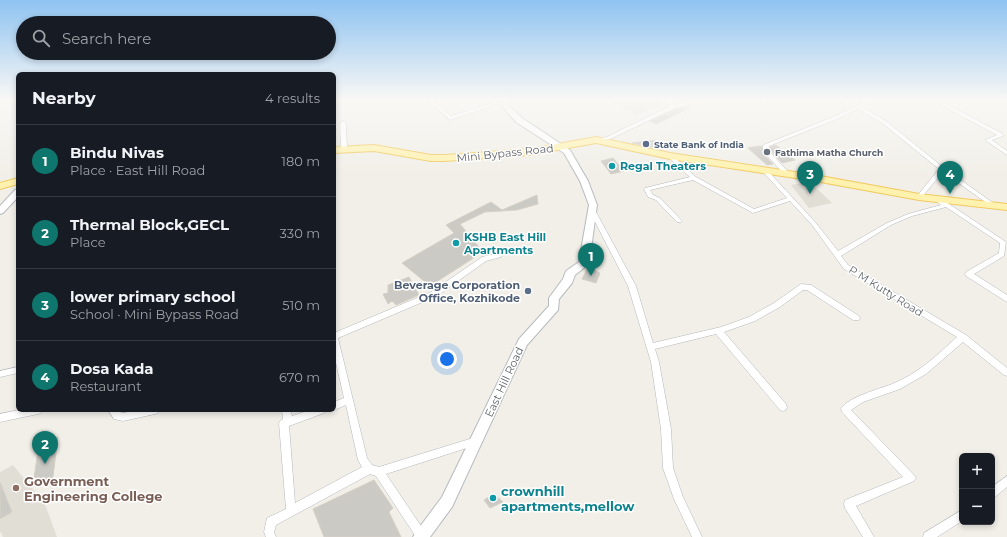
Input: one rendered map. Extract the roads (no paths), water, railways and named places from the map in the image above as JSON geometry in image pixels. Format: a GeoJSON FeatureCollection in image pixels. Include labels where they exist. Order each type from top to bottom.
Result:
{"type":"FeatureCollection","features":[{"type":"Feature","properties":{"kind":"main road","name":"Mini Bypass Road"},"geometry":{"type":"LineString","coordinates":[[339,149],[374,148],[438,158],[530,152],[596,140],[670,156],[787,174],[919,197],[1007,206]]}},
{"type":"Feature","properties":{"kind":"main road"},"geometry":{"type":"LineString","coordinates":[[0,186],[16,182]]}},
{"type":"Feature","properties":{"kind":"street"},"geometry":{"type":"LineString","coordinates":[[339,149],[343,125]]}},
{"type":"Feature","properties":{"kind":"street","name":"East Hill Road"},"geometry":{"type":"LineString","coordinates":[[421,537],[447,502],[523,342],[554,307],[554,298],[568,280],[570,273],[584,264],[593,205],[584,181],[567,152],[528,125]]}},
{"type":"Feature","properties":{"kind":"street"},"geometry":{"type":"LineString","coordinates":[[596,140],[608,138],[635,125]]}},
{"type":"Feature","properties":{"kind":"street"},"geometry":{"type":"LineString","coordinates":[[787,174],[765,150],[766,145],[818,125]]}},
{"type":"Feature","properties":{"kind":"street"},"geometry":{"type":"LineString","coordinates":[[888,125],[942,169],[993,205]]}},
{"type":"Feature","properties":{"kind":"street"},"geometry":{"type":"LineString","coordinates":[[981,125],[1001,136],[988,140],[1007,154]]}},
{"type":"Feature","properties":{"kind":"street"},"geometry":{"type":"LineString","coordinates":[[670,156],[694,178],[752,211],[791,199]]}},
{"type":"Feature","properties":{"kind":"street"},"geometry":{"type":"LineString","coordinates":[[919,197],[942,169]]}},
{"type":"Feature","properties":{"kind":"street","name":"P M Kutty Road"},"geometry":{"type":"LineString","coordinates":[[765,171],[814,224],[846,267],[963,337],[1007,374]]}},
{"type":"Feature","properties":{"kind":"street"},"geometry":{"type":"LineString","coordinates":[[679,221],[658,200],[650,196],[647,189],[694,178]]}},
{"type":"Feature","properties":{"kind":"street"},"geometry":{"type":"LineString","coordinates":[[0,211],[16,194]]}},
{"type":"Feature","properties":{"kind":"street"},"geometry":{"type":"LineString","coordinates":[[937,199],[1002,242],[1004,256],[969,274],[1007,299]]}},
{"type":"Feature","properties":{"kind":"street"},"geometry":{"type":"LineString","coordinates":[[837,255],[889,224],[910,214],[947,205]]}},
{"type":"Feature","properties":{"kind":"street"},"geometry":{"type":"LineString","coordinates":[[592,210],[620,266],[632,286],[655,362],[666,429],[668,468],[678,499],[697,537]]}},
{"type":"Feature","properties":{"kind":"street"},"geometry":{"type":"LineString","coordinates":[[336,338],[434,294],[484,259],[499,255]]}},
{"type":"Feature","properties":{"kind":"street"},"geometry":{"type":"LineString","coordinates":[[650,347],[718,331],[752,319],[777,305],[801,287],[808,288],[856,318]]}},
{"type":"Feature","properties":{"kind":"street"},"geometry":{"type":"LineString","coordinates":[[718,331],[783,408]]}},
{"type":"Feature","properties":{"kind":"street"},"geometry":{"type":"LineString","coordinates":[[869,537],[849,504],[911,478],[845,409],[860,399],[897,386],[923,372],[963,337]]}},
{"type":"Feature","properties":{"kind":"street"},"geometry":{"type":"LineString","coordinates":[[336,347],[363,460],[369,469],[379,472],[476,441]]}},
{"type":"Feature","properties":{"kind":"street"},"geometry":{"type":"LineString","coordinates":[[0,374],[16,370]]}},
{"type":"Feature","properties":{"kind":"street"},"geometry":{"type":"LineString","coordinates":[[336,405],[349,400]]}},
{"type":"Feature","properties":{"kind":"street"},"geometry":{"type":"LineString","coordinates":[[0,418],[28,412]]}},
{"type":"Feature","properties":{"kind":"street"},"geometry":{"type":"LineString","coordinates":[[114,412],[117,416],[123,417],[146,412]]}},
{"type":"Feature","properties":{"kind":"street"},"geometry":{"type":"LineString","coordinates":[[286,412],[288,422]]}},
{"type":"Feature","properties":{"kind":"street"},"geometry":{"type":"LineString","coordinates":[[291,511],[284,423],[316,412]]}},
{"type":"Feature","properties":{"kind":"street"},"geometry":{"type":"LineString","coordinates":[[271,537],[269,532],[271,522],[369,469]]}},
{"type":"Feature","properties":{"kind":"street"},"geometry":{"type":"LineString","coordinates":[[379,472],[421,537]]}},
{"type":"Feature","properties":{"kind":"street"},"geometry":{"type":"LineString","coordinates":[[995,491],[1007,481]]}},
{"type":"Feature","properties":{"kind":"street"},"geometry":{"type":"LineString","coordinates":[[928,537],[959,517]]}},
{"type":"Feature","properties":{"kind":"place","name":"State Bank of India"},"geometry":{"type":"Point","coordinates":[646,144]}},
{"type":"Feature","properties":{"kind":"place","name":"Fathima Matha Church"},"geometry":{"type":"Point","coordinates":[767,152]}},
{"type":"Feature","properties":{"kind":"place","name":"Regal Theaters"},"geometry":{"type":"Point","coordinates":[612,166]}},
{"type":"Feature","properties":{"kind":"place","name":"lower primary school"},"geometry":{"type":"Point","coordinates":[810,194]}},
{"type":"Feature","properties":{"kind":"place","name":"Dosa Kada"},"geometry":{"type":"Point","coordinates":[950,194]}},
{"type":"Feature","properties":{"kind":"place","name":"KSHB East Hill Apartments"},"geometry":{"type":"Point","coordinates":[456,243]}},
{"type":"Feature","properties":{"kind":"place","name":"Bindu Nivas"},"geometry":{"type":"Point","coordinates":[591,276]}},
{"type":"Feature","properties":{"kind":"place","name":"Beverage Corporation Office, Kozhikode"},"geometry":{"type":"Point","coordinates":[528,291]}},
{"type":"Feature","properties":{"kind":"place","name":"Thermal Block,GECL"},"geometry":{"type":"Point","coordinates":[45,464]}},
{"type":"Feature","properties":{"kind":"place","name":"Government Engineering College"},"geometry":{"type":"Point","coordinates":[16,488]}},
{"type":"Feature","properties":{"kind":"place","name":"crownhill apartments,mellow"},"geometry":{"type":"Point","coordinates":[493,498]}}]}
